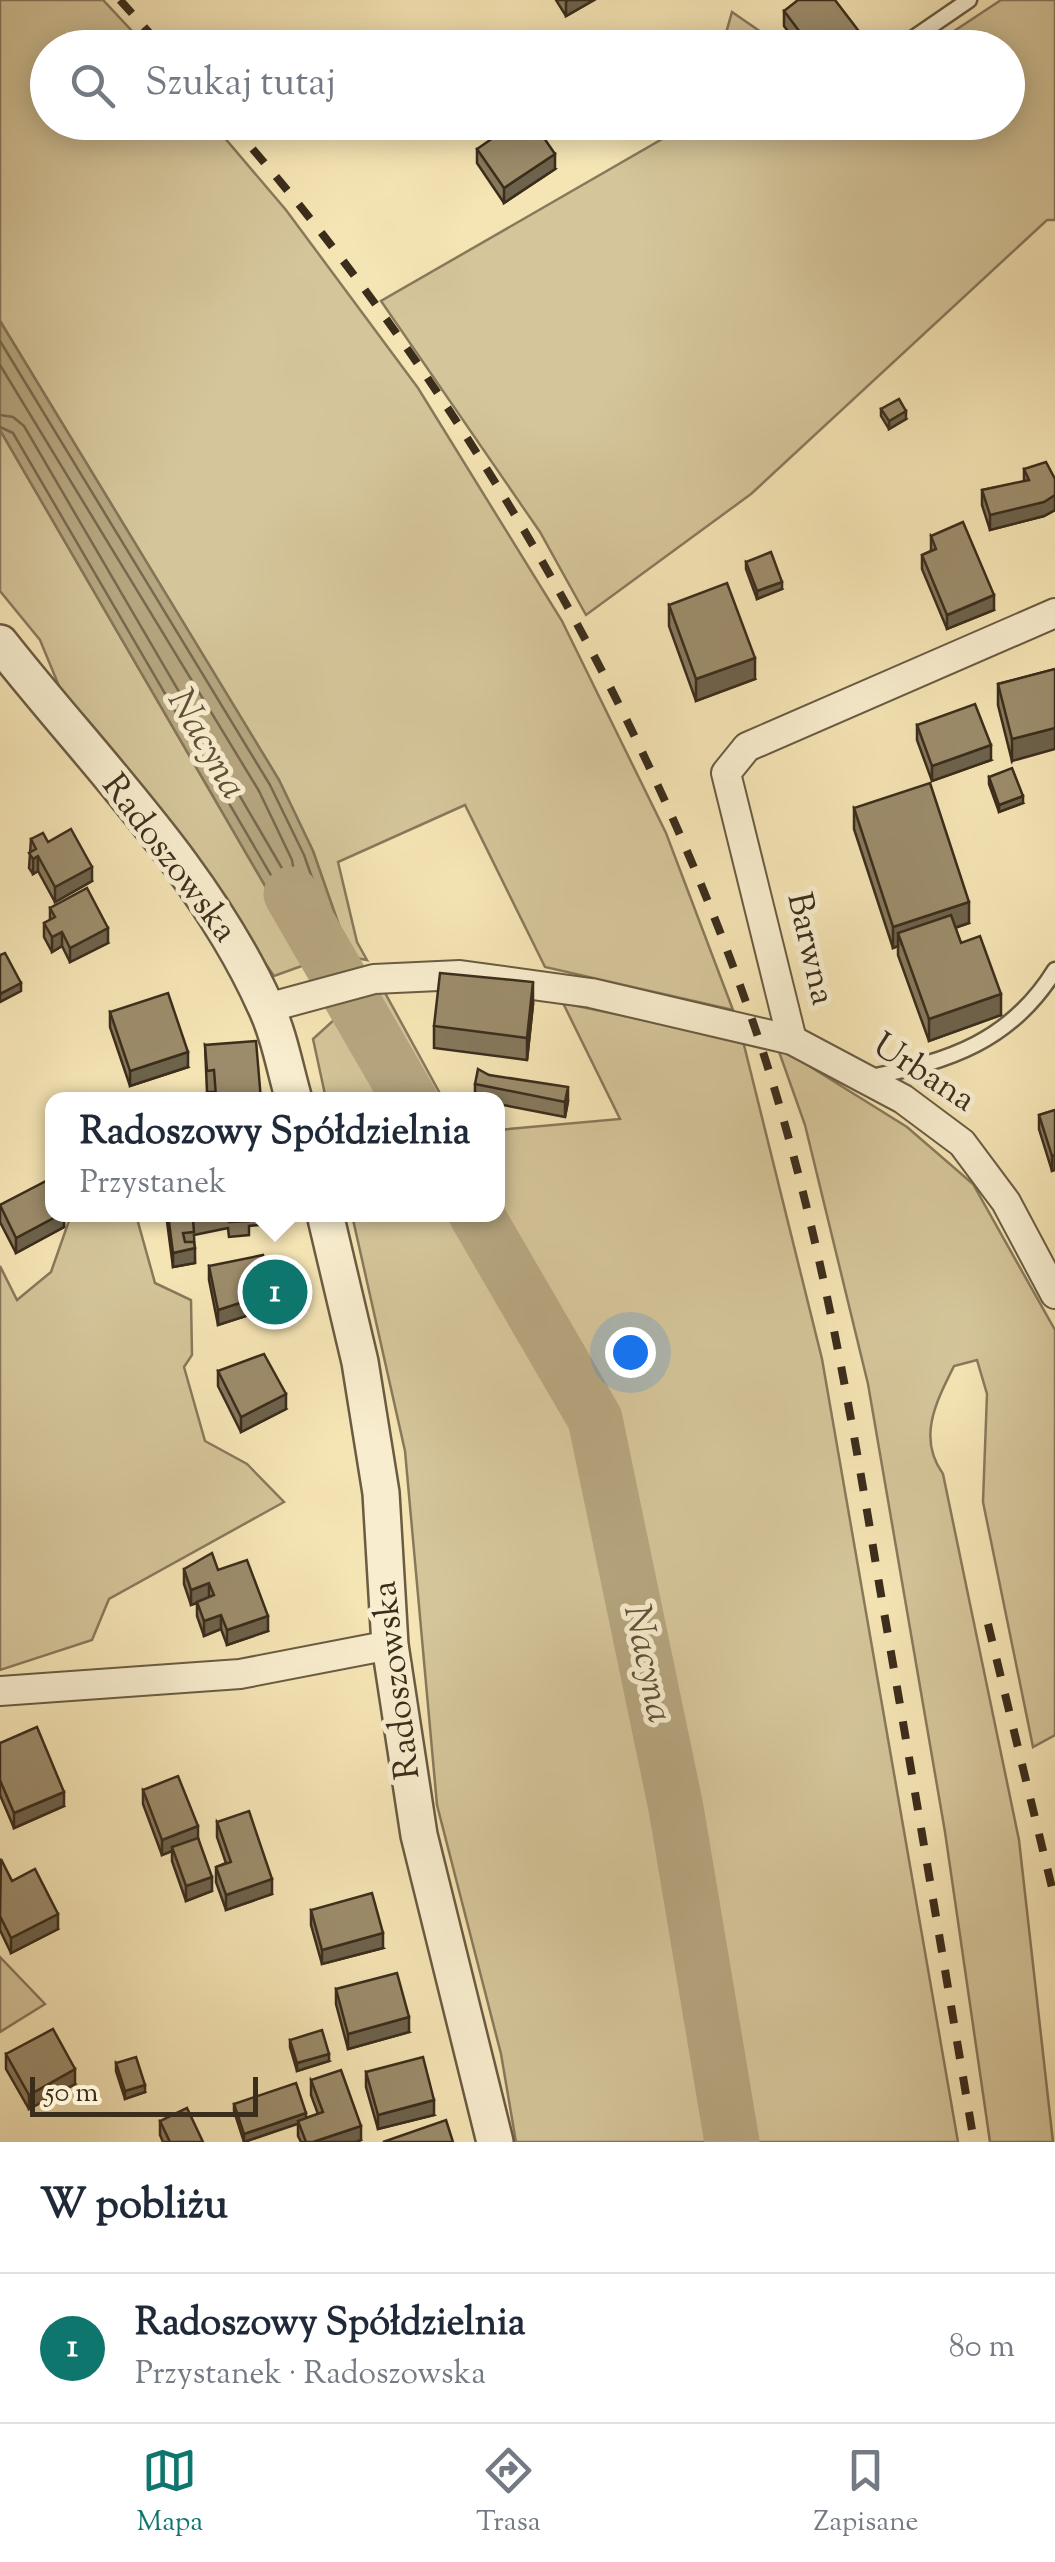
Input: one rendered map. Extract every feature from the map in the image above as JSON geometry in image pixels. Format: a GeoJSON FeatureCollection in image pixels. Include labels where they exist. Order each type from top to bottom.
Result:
{"type":"FeatureCollection","features":[{"type":"Feature","properties":{"kind":"street","name":"Barwna"},"geometry":{"type":"LineString","coordinates":[[267,1008],[374,979],[460,976],[592,993],[792,1040],[726,773],[747,747],[1055,613]]}},
{"type":"Feature","properties":{"kind":"street","name":"Radoszowska"},"geometry":{"type":"LineString","coordinates":[[0,643],[181,867],[229,936],[267,1008],[292,1092]]}},
{"type":"Feature","properties":{"kind":"street","name":"Urbana"},"geometry":{"type":"LineString","coordinates":[[792,1040],[903,1099],[962,1143],[1006,1202],[1055,1294]]}},
{"type":"Feature","properties":{"kind":"street","name":"Radoszowska"},"geometry":{"type":"LineString","coordinates":[[326,1222],[360,1362],[381,1492],[390,1645],[419,1835],[472,2032],[495,2142]]}},
{"type":"Feature","properties":{"kind":"street"},"geometry":{"type":"LineString","coordinates":[[0,1692],[240,1674],[390,1645]]}},
{"type":"Feature","properties":{"kind":"lane"},"geometry":{"type":"LineString","coordinates":[[925,30],[969,0]]}},
{"type":"Feature","properties":{"kind":"lane"},"geometry":{"type":"LineString","coordinates":[[866,1078],[914,1068],[982,1044],[1034,1004],[1055,970]]}},
{"type":"Feature","properties":{"kind":"shaded area"},"geometry":{"type":"Polygon","coordinates":[[[0,0],[103,0],[131,30],[30,30],[30,140],[226,140],[286,210],[418,388],[562,621],[666,833],[733,1010],[545,967],[465,805],[338,862],[357,942],[367,960],[350,957],[313,851],[279,780],[0,321],[0,0]]]}},
{"type":"Feature","properties":{"kind":"shaded area"},"geometry":{"type":"Polygon","coordinates":[[[1001,0],[1055,0],[1055,220],[1047,220],[751,494],[586,615],[540,532],[381,301],[660,140],[1025,140],[1025,30],[956,30],[1001,0]]]}},
{"type":"Feature","properties":{"kind":"shaded area"},"geometry":{"type":"Polygon","coordinates":[[[732,12],[758,30],[727,30],[732,12]]]}},
{"type":"Feature","properties":{"kind":"shaded area"},"geometry":{"type":"Polygon","coordinates":[[[0,430],[310,963],[274,976],[191,855],[59,686],[40,640],[0,591],[0,430]]]}},
{"type":"Feature","properties":{"kind":"shaded area"},"geometry":{"type":"Polygon","coordinates":[[[384,991],[439,1092],[414,1092],[363,1005],[384,991]]]}},
{"type":"Feature","properties":{"kind":"shaded area"},"geometry":{"type":"Polygon","coordinates":[[[563,1003],[743,1041],[822,1359],[958,2142],[741,2142],[685,1799],[604,1418],[489,1222],[505,1222],[505,1129],[620,1119],[563,1003]]]}},
{"type":"Feature","properties":{"kind":"shaded area"},"geometry":{"type":"Polygon","coordinates":[[[346,1009],[394,1092],[324,1092],[313,1039],[346,1009]]]}},
{"type":"Feature","properties":{"kind":"shaded area"},"geometry":{"type":"Polygon","coordinates":[[[777,1046],[907,1127],[973,1184],[1055,1330],[1055,1735],[1033,1747],[983,1502],[987,1394],[977,1360],[954,1366],[936,1406],[930,1434],[935,1460],[943,1474],[1019,1840],[1053,2142],[990,2142],[945,1832],[868,1384],[805,1125],[777,1046]]]}},
{"type":"Feature","properties":{"kind":"shaded area"},"geometry":{"type":"Polygon","coordinates":[[[69,1222],[138,1222],[155,1283],[191,1300],[192,1355],[184,1367],[205,1441],[247,1464],[284,1502],[109,1599],[92,1640],[0,1670],[0,1266],[17,1300],[51,1272],[69,1222]]]}},
{"type":"Feature","properties":{"kind":"shaded area"},"geometry":{"type":"Polygon","coordinates":[[[354,1222],[468,1222],[583,1423],[667,1806],[720,2142],[516,2142],[501,2054],[437,1805],[405,1451],[354,1222]]]}},
{"type":"Feature","properties":{"kind":"shaded area"},"geometry":{"type":"Polygon","coordinates":[[[0,1957],[45,2004],[0,2032],[0,1957]]]}},
{"type":"Feature","properties":{"kind":"water"},"geometry":{"type":"Polygon","coordinates":[[[0,321],[279,780],[313,851],[350,957],[310,963],[0,430],[0,321]]]}},
{"type":"Feature","properties":{"kind":"building"},"geometry":{"type":"Polygon","coordinates":[[[798,0],[835,0],[858,30],[798,30],[784,11],[798,0]]]}},
{"type":"Feature","properties":{"kind":"building"},"geometry":{"type":"Polygon","coordinates":[[[490,140],[545,140],[555,154],[504,188],[477,149],[490,140]]]}},
{"type":"Feature","properties":{"kind":"building"},"geometry":{"type":"Polygon","coordinates":[[[899,399],[906,411],[889,421],[881,409],[899,399]]]}},
{"type":"Feature","properties":{"kind":"building"},"geometry":{"type":"Polygon","coordinates":[[[1046,462],[1055,479],[1055,495],[1044,502],[990,515],[982,490],[1029,480],[1024,469],[1046,462]]]}},
{"type":"Feature","properties":{"kind":"building"},"geometry":{"type":"Polygon","coordinates":[[[963,522],[994,595],[947,615],[922,555],[936,549],[931,536],[963,522]]]}},
{"type":"Feature","properties":{"kind":"building"},"geometry":{"type":"Polygon","coordinates":[[[771,552],[782,582],[757,591],[746,562],[771,552]]]}},
{"type":"Feature","properties":{"kind":"building"},"geometry":{"type":"Polygon","coordinates":[[[727,583],[755,658],[696,679],[669,605],[727,583]]]}},
{"type":"Feature","properties":{"kind":"building"},"geometry":{"type":"Polygon","coordinates":[[[1055,669],[1055,728],[1012,739],[998,684],[1055,669]]]}},
{"type":"Feature","properties":{"kind":"building"},"geometry":{"type":"Polygon","coordinates":[[[975,704],[991,745],[932,766],[917,725],[975,704]]]}},
{"type":"Feature","properties":{"kind":"building"},"geometry":{"type":"Polygon","coordinates":[[[1012,768],[1023,796],[999,805],[989,777],[1012,768]]]}},
{"type":"Feature","properties":{"kind":"building"},"geometry":{"type":"Polygon","coordinates":[[[930,783],[969,902],[893,927],[854,808],[930,783]]]}},
{"type":"Feature","properties":{"kind":"building"},"geometry":{"type":"Polygon","coordinates":[[[71,829],[92,867],[55,887],[38,856],[33,859],[29,853],[36,849],[31,839],[43,833],[48,842],[71,829]]]}},
{"type":"Feature","properties":{"kind":"building"},"geometry":{"type":"Polygon","coordinates":[[[87,888],[108,928],[70,948],[62,932],[52,937],[44,923],[55,917],[50,908],[87,888]]]}},
{"type":"Feature","properties":{"kind":"building"},"geometry":{"type":"Polygon","coordinates":[[[951,915],[961,943],[980,936],[1001,994],[929,1019],[898,933],[951,915]]]}},
{"type":"Feature","properties":{"kind":"building"},"geometry":{"type":"Polygon","coordinates":[[[5,953],[21,983],[0,994],[0,955],[5,953]]]}},
{"type":"Feature","properties":{"kind":"building"},"geometry":{"type":"Polygon","coordinates":[[[440,973],[533,982],[527,1038],[434,1026],[440,973]]]}},
{"type":"Feature","properties":{"kind":"building"},"geometry":{"type":"Polygon","coordinates":[[[168,993],[188,1052],[130,1071],[110,1012],[168,993]]]}},
{"type":"Feature","properties":{"kind":"building"},"geometry":{"type":"Polygon","coordinates":[[[256,1041],[260,1092],[216,1092],[214,1070],[207,1071],[205,1045],[256,1041]]]}},
{"type":"Feature","properties":{"kind":"building"},"geometry":{"type":"Polygon","coordinates":[[[478,1069],[489,1075],[568,1087],[565,1102],[475,1084],[478,1069]]]}},
{"type":"Feature","properties":{"kind":"building"},"geometry":{"type":"Polygon","coordinates":[[[1055,1110],[1055,1155],[1052,1156],[1039,1115],[1055,1110]]]}},
{"type":"Feature","properties":{"kind":"building"},"geometry":{"type":"Polygon","coordinates":[[[45,1182],[46,1222],[16,1238],[0,1205],[45,1182]]]}},
{"type":"Feature","properties":{"kind":"building"},"geometry":{"type":"Polygon","coordinates":[[[169,1222],[193,1222],[194,1232],[183,1233],[185,1242],[194,1242],[195,1248],[173,1253],[169,1222]]]}},
{"type":"Feature","properties":{"kind":"building"},"geometry":{"type":"Polygon","coordinates":[[[263,1255],[271,1293],[218,1310],[209,1266],[263,1255]]]}},
{"type":"Feature","properties":{"kind":"building"},"geometry":{"type":"Polygon","coordinates":[[[264,1354],[286,1394],[241,1417],[218,1371],[264,1354]]]}},
{"type":"Feature","properties":{"kind":"building"},"geometry":{"type":"Polygon","coordinates":[[[212,1553],[218,1570],[247,1560],[268,1616],[227,1630],[221,1615],[204,1621],[197,1602],[214,1595],[209,1583],[191,1590],[184,1569],[212,1553]]]}},
{"type":"Feature","properties":{"kind":"building"},"geometry":{"type":"Polygon","coordinates":[[[37,1727],[64,1792],[14,1813],[0,1780],[0,1743],[37,1727]]]}},
{"type":"Feature","properties":{"kind":"building"},"geometry":{"type":"Polygon","coordinates":[[[178,1776],[198,1826],[162,1840],[143,1790],[178,1776]]]}},
{"type":"Feature","properties":{"kind":"building"},"geometry":{"type":"Polygon","coordinates":[[[249,1811],[272,1879],[226,1895],[216,1867],[231,1862],[217,1822],[249,1811]]]}},
{"type":"Feature","properties":{"kind":"building"},"geometry":{"type":"Polygon","coordinates":[[[198,1838],[212,1877],[186,1886],[172,1847],[198,1838]]]}},
{"type":"Feature","properties":{"kind":"building"},"geometry":{"type":"Polygon","coordinates":[[[1,1859],[12,1881],[35,1869],[58,1914],[11,1938],[0,1916],[1,1859]]]}},
{"type":"Feature","properties":{"kind":"building"},"geometry":{"type":"Polygon","coordinates":[[[372,1893],[383,1933],[322,1950],[311,1910],[372,1893]]]}},
{"type":"Feature","properties":{"kind":"building"},"geometry":{"type":"Polygon","coordinates":[[[397,1973],[409,2017],[348,2034],[336,1989],[397,1973]]]}},
{"type":"Feature","properties":{"kind":"building"},"geometry":{"type":"Polygon","coordinates":[[[53,2029],[75,2069],[29,2095],[6,2054],[53,2029]]]}},
{"type":"Feature","properties":{"kind":"building"},"geometry":{"type":"Polygon","coordinates":[[[322,2030],[329,2054],[297,2063],[290,2040],[322,2030]]]}},
{"type":"Feature","properties":{"kind":"building"},"geometry":{"type":"Polygon","coordinates":[[[136,2057],[145,2085],[125,2091],[116,2063],[136,2057]]]}},
{"type":"Feature","properties":{"kind":"building"},"geometry":{"type":"Polygon","coordinates":[[[423,2057],[434,2100],[378,2115],[366,2072],[423,2057]]]}},
{"type":"Feature","properties":{"kind":"building"},"geometry":{"type":"Polygon","coordinates":[[[341,2070],[361,2126],[306,2142],[298,2121],[323,2112],[311,2080],[341,2070]]]}},
{"type":"Feature","properties":{"kind":"building"},"geometry":{"type":"Polygon","coordinates":[[[296,2083],[306,2113],[244,2134],[234,2104],[296,2083]]]}},
{"type":"Feature","properties":{"kind":"building"},"geometry":{"type":"Polygon","coordinates":[[[187,2108],[203,2142],[170,2142],[160,2121],[187,2108]]]}},
{"type":"Feature","properties":{"kind":"building"},"geometry":{"type":"Polygon","coordinates":[[[446,2120],[453,2142],[383,2142],[446,2120]]]}},
{"type":"Feature","properties":{"kind":"waterway","name":"Nacyna"},"geometry":{"type":"LineString","coordinates":[[291,894],[405,1092]]}},
{"type":"Feature","properties":{"kind":"waterway","name":"Nacyna"},"geometry":{"type":"LineString","coordinates":[[481,1222],[595,1419],[676,1808],[732,2142]]}},
{"type":"Feature","properties":{"kind":"railway"},"geometry":{"type":"LineString","coordinates":[[120,0],[147,30]]}},
{"type":"Feature","properties":{"kind":"railway"},"geometry":{"type":"LineString","coordinates":[[244,140],[312,221],[391,326],[466,436],[536,551],[601,669],[712,910],[778,1099],[829,1307],[974,2142]]}},
{"type":"Feature","properties":{"kind":"railway"},"geometry":{"type":"LineString","coordinates":[[988,1624],[1055,1900]]}},
{"type":"Feature","properties":{"kind":"place","name":"Radoszowy Spółdzielnia"},"geometry":{"type":"Point","coordinates":[275,1292]}}]}
